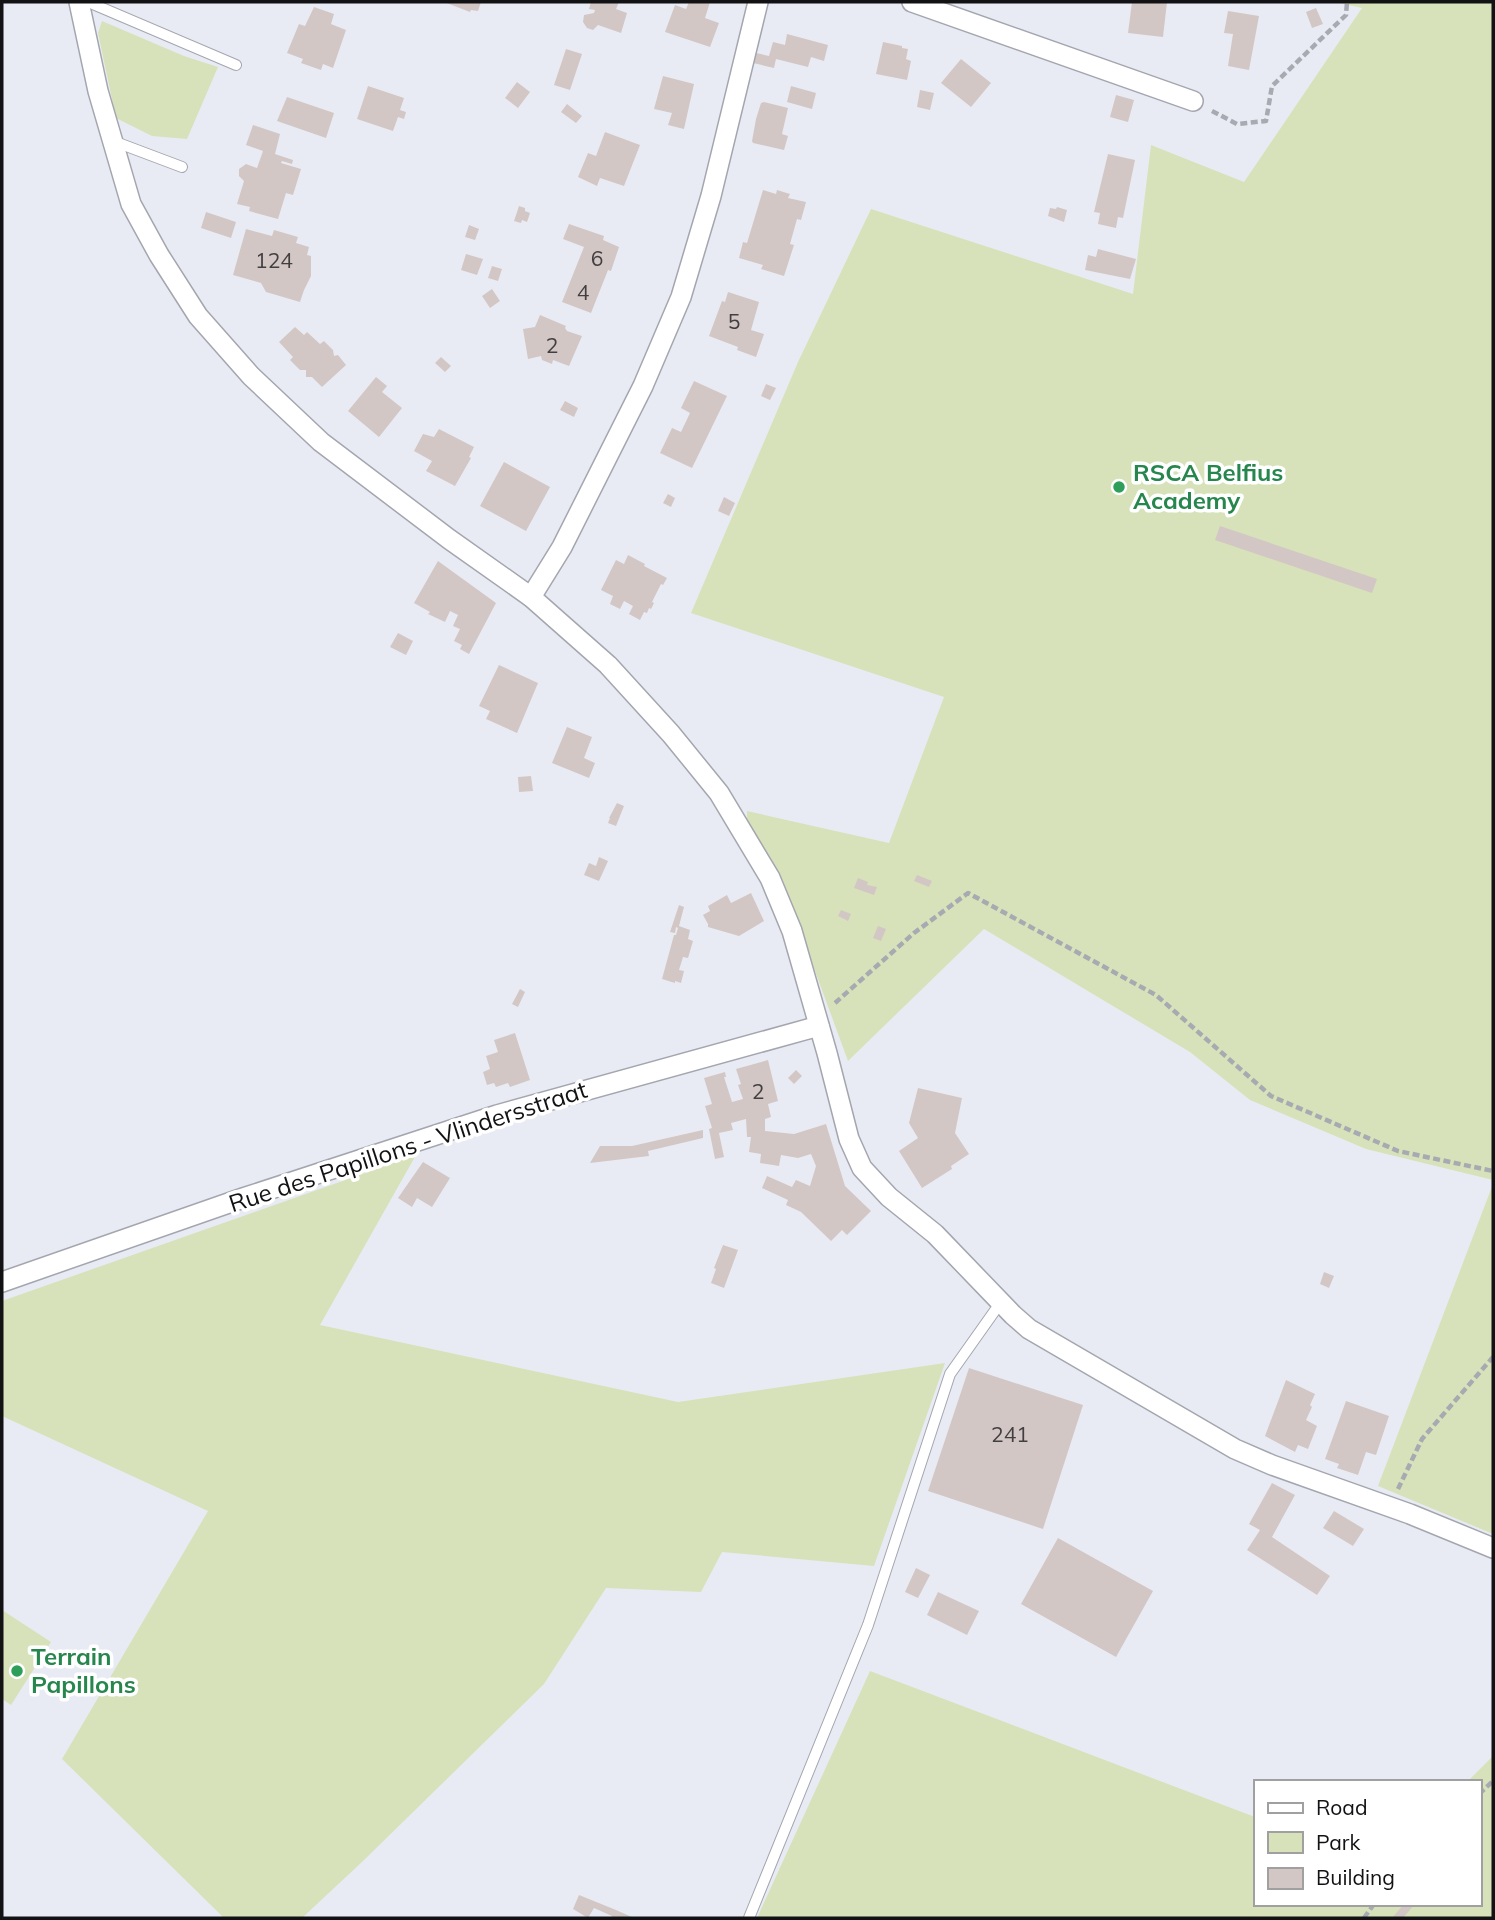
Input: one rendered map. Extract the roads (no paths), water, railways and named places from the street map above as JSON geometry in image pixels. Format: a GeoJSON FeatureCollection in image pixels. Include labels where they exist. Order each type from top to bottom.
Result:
{"type":"FeatureCollection","features":[{"type":"Feature","properties":{"kind":"street"},"geometry":{"type":"LineString","coordinates":[[79,2],[98,91],[131,204],[159,255],[198,316],[251,376],[321,442],[531,597],[608,665],[671,734],[719,793],[770,878],[792,931],[849,1139],[862,1168],[889,1197],[935,1234],[1029,1329],[1235,1449],[1493,1548]]}},
{"type":"Feature","properties":{"kind":"street"},"geometry":{"type":"LineString","coordinates":[[531,597],[562,547],[643,386],[681,297],[711,196],[758,2]]}},
{"type":"Feature","properties":{"kind":"street"},"geometry":{"type":"LineString","coordinates":[[912,2],[1193,102]]}},
{"type":"Feature","properties":{"kind":"street","name":"Rue des Papillons - Vlindersstraat"},"geometry":{"type":"LineString","coordinates":[[2,1282],[243,1198],[497,1115],[817,1018]]}},
{"type":"Feature","properties":{"kind":"lane"},"geometry":{"type":"LineString","coordinates":[[88,2],[236,65]]}},
{"type":"Feature","properties":{"kind":"lane"},"geometry":{"type":"LineString","coordinates":[[112,141],[182,167]]}},
{"type":"Feature","properties":{"kind":"lane"},"geometry":{"type":"LineString","coordinates":[[749,1918],[869,1625],[950,1374],[1001,1302]]}},
{"type":"Feature","properties":{"kind":"place","name":"RSCA Belfius Academy"},"geometry":{"type":"Point","coordinates":[1119,487]}},
{"type":"Feature","properties":{"kind":"place","name":"Terrain Papillons"},"geometry":{"type":"Point","coordinates":[17,1671]}}]}
